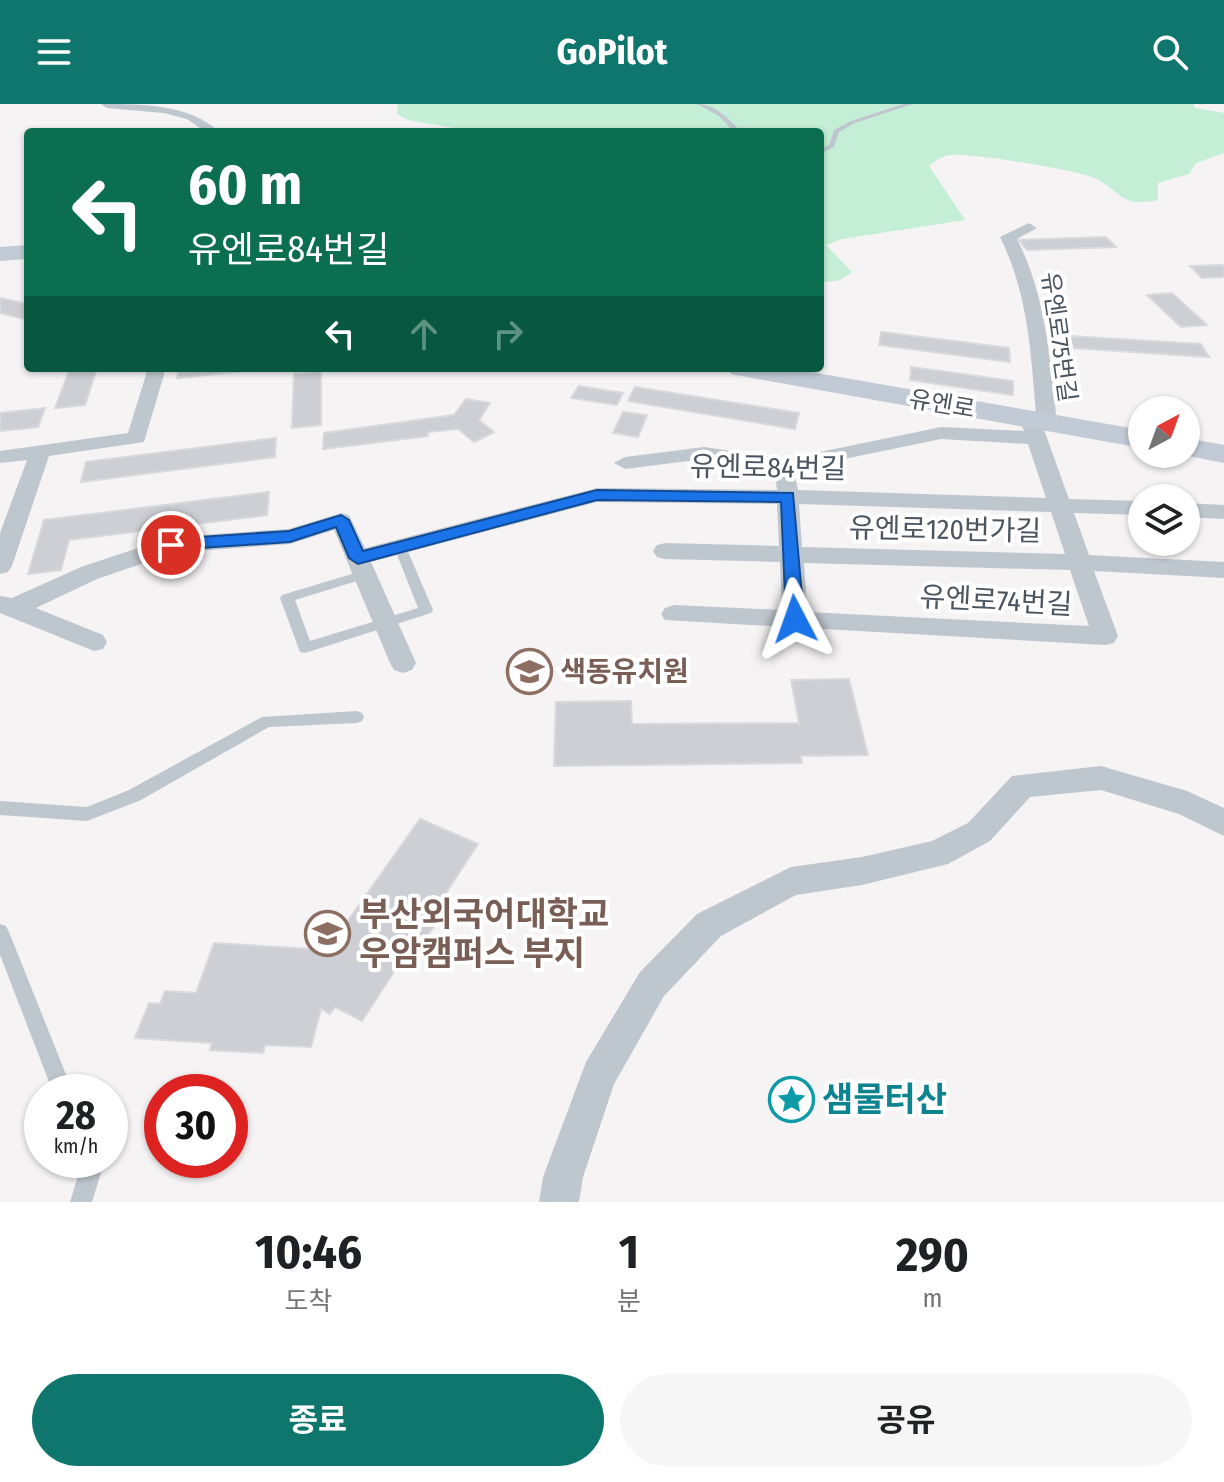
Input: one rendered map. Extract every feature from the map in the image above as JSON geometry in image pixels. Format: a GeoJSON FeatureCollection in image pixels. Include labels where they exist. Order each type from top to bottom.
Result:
{"type":"FeatureCollection","features":[{"type":"Feature","properties":{"kind":"main road"},"geometry":{"type":"LineString","coordinates":[[0,254],[24,252]]}},
{"type":"Feature","properties":{"kind":"main road","name":"유엔로"},"geometry":{"type":"LineString","coordinates":[[761,372],[1037,427],[1128,437]]}},
{"type":"Feature","properties":{"kind":"main road"},"geometry":{"type":"LineString","coordinates":[[1200,450],[1224,454]]}},
{"type":"Feature","properties":{"kind":"street"},"geometry":{"type":"LineString","coordinates":[[107,104],[179,113],[196,118],[208,128]]}},
{"type":"Feature","properties":{"kind":"street","name":"유엔로75번길"},"geometry":{"type":"LineString","coordinates":[[1029,228],[1008,237],[1023,261],[1032,297],[1037,427]]}},
{"type":"Feature","properties":{"kind":"street"},"geometry":{"type":"LineString","coordinates":[[0,457],[137,438],[156,372]]}},
{"type":"Feature","properties":{"kind":"street"},"geometry":{"type":"LineString","coordinates":[[625,463],[704,453],[786,465],[941,433],[1037,427]]}},
{"type":"Feature","properties":{"kind":"street","name":"유엔로74번길"},"geometry":{"type":"LineString","coordinates":[[674,614],[1105,636],[1059,504],[1037,427]]}},
{"type":"Feature","properties":{"kind":"street"},"geometry":{"type":"LineString","coordinates":[[0,566],[9,515],[40,452]]}},
{"type":"Feature","properties":{"kind":"street"},"geometry":{"type":"LineString","coordinates":[[786,465],[795,619]]}},
{"type":"Feature","properties":{"kind":"street","name":"유엔로84번길"},"geometry":{"type":"LineString","coordinates":[[361,566],[400,547],[597,495],[788,497],[1128,507]]}},
{"type":"Feature","properties":{"kind":"street"},"geometry":{"type":"LineString","coordinates":[[1200,511],[1224,512]]}},
{"type":"Feature","properties":{"kind":"street"},"geometry":{"type":"LineString","coordinates":[[7,605],[171,545],[290,536],[341,520],[403,663]]}},
{"type":"Feature","properties":{"kind":"street","name":"유엔로120번가길"},"geometry":{"type":"LineString","coordinates":[[665,551],[1079,562],[1224,570]]}},
{"type":"Feature","properties":{"kind":"street"},"geometry":{"type":"LineString","coordinates":[[7,605],[94,642]]}},
{"type":"Feature","properties":{"kind":"street"},"geometry":{"type":"LineString","coordinates":[[559,1202],[563,1177],[599,1075],[652,984],[709,925],[791,881],[862,871],[937,854],[979,832],[1022,785],[1101,778],[1187,804],[1224,823]]}},
{"type":"Feature","properties":{"kind":"lane"},"geometry":{"type":"LineString","coordinates":[[700,104],[721,115],[734,128]]}},
{"type":"Feature","properties":{"kind":"lane"},"geometry":{"type":"LineString","coordinates":[[824,150],[832,146],[836,131],[853,122],[910,104]]}},
{"type":"Feature","properties":{"kind":"lane","name":"유엔로84번길"},"geometry":{"type":"LineString","coordinates":[[361,566],[287,598],[305,648],[426,610],[400,547]]}},
{"type":"Feature","properties":{"kind":"lane"},"geometry":{"type":"LineString","coordinates":[[0,808],[87,814],[135,795],[267,721],[357,717]]}},
{"type":"Feature","properties":{"kind":"lane"},"geometry":{"type":"LineString","coordinates":[[0,932],[56,1074]]}},
{"type":"Feature","properties":{"kind":"lane"},"geometry":{"type":"LineString","coordinates":[[81,1202],[88,1178]]}},
{"type":"Feature","properties":{"kind":"green space"},"geometry":{"type":"Polygon","coordinates":[[[398,104],[1193,104],[1195,108],[1224,113],[1224,153],[1196,163],[1189,174],[1158,183],[1158,200],[1146,202],[1129,201],[1097,179],[1070,171],[980,157],[945,156],[929,166],[965,220],[842,239],[826,245],[852,272],[840,280],[824,282],[824,128],[455,128],[408,120],[397,114],[398,104]]]}},
{"type":"Feature","properties":{"kind":"building"},"geometry":{"type":"Polygon","coordinates":[[[1106,237],[1116,247],[1027,250],[1019,240],[1106,237]]]}},
{"type":"Feature","properties":{"kind":"building"},"geometry":{"type":"Polygon","coordinates":[[[1224,265],[1224,277],[1202,278],[1190,266],[1224,265]]]}},
{"type":"Feature","properties":{"kind":"building"},"geometry":{"type":"Polygon","coordinates":[[[1172,293],[1207,325],[1181,327],[1147,295],[1172,293]]]}},
{"type":"Feature","properties":{"kind":"building"},"geometry":{"type":"Polygon","coordinates":[[[0,298],[24,303],[24,319],[0,313],[0,298]]]}},
{"type":"Feature","properties":{"kind":"building"},"geometry":{"type":"Polygon","coordinates":[[[881,332],[1009,348],[1010,362],[879,345],[881,332]]]}},
{"type":"Feature","properties":{"kind":"building"},"geometry":{"type":"Polygon","coordinates":[[[1068,336],[1201,344],[1209,357],[1073,348],[1068,336]]]}},
{"type":"Feature","properties":{"kind":"building"},"geometry":{"type":"Polygon","coordinates":[[[911,367],[1013,381],[1013,395],[910,380],[911,367]]]}},
{"type":"Feature","properties":{"kind":"building"},"geometry":{"type":"Polygon","coordinates":[[[68,372],[96,372],[85,405],[55,408],[68,372]]]}},
{"type":"Feature","properties":{"kind":"building"},"geometry":{"type":"Polygon","coordinates":[[[178,372],[235,372],[177,378],[178,372]]]}},
{"type":"Feature","properties":{"kind":"building"},"geometry":{"type":"Polygon","coordinates":[[[321,372],[321,425],[292,428],[294,374],[321,372]]]}},
{"type":"Feature","properties":{"kind":"building"},"geometry":{"type":"Polygon","coordinates":[[[579,386],[623,393],[617,405],[571,398],[579,386]]]}},
{"type":"Feature","properties":{"kind":"building"},"geometry":{"type":"Polygon","coordinates":[[[635,387],[799,413],[795,429],[628,401],[635,387]]]}},
{"type":"Feature","properties":{"kind":"building"},"geometry":{"type":"Polygon","coordinates":[[[466,399],[490,403],[479,420],[494,432],[474,442],[458,429],[428,432],[428,436],[323,449],[324,433],[454,415],[466,399]]]}},
{"type":"Feature","properties":{"kind":"building"},"geometry":{"type":"Polygon","coordinates":[[[45,408],[38,427],[0,431],[0,413],[45,408]]]}},
{"type":"Feature","properties":{"kind":"building"},"geometry":{"type":"Polygon","coordinates":[[[623,412],[647,415],[638,437],[613,433],[623,412]]]}},
{"type":"Feature","properties":{"kind":"building"},"geometry":{"type":"Polygon","coordinates":[[[276,438],[275,457],[81,482],[86,462],[276,438]]]}},
{"type":"Feature","properties":{"kind":"building"},"geometry":{"type":"Polygon","coordinates":[[[269,492],[267,515],[69,540],[61,570],[28,574],[44,520],[269,492]]]}},
{"type":"Feature","properties":{"kind":"building"},"geometry":{"type":"Polygon","coordinates":[[[849,679],[868,755],[801,756],[802,763],[554,766],[556,702],[631,701],[632,724],[799,723],[791,680],[849,679]]]}},
{"type":"Feature","properties":{"kind":"building"},"geometry":{"type":"Polygon","coordinates":[[[420,819],[478,844],[437,907],[444,911],[418,951],[410,947],[362,1021],[335,1007],[330,1014],[321,1009],[311,1047],[265,1045],[263,1053],[210,1050],[212,1043],[135,1038],[149,1003],[160,1004],[165,991],[196,993],[214,943],[327,950],[420,819]]]}},
{"type":"Feature","properties":{"kind":"place","name":"색동유치원"},"geometry":{"type":"Point","coordinates":[529,671]}},
{"type":"Feature","properties":{"kind":"place","name":"부산외국어대학교 우암캠퍼스 부지"},"geometry":{"type":"Point","coordinates":[328,934]}},
{"type":"Feature","properties":{"kind":"place","name":"샘물터산"},"geometry":{"type":"Point","coordinates":[791,1099]}},
{"type":"Feature","properties":{"kind":"route"},"geometry":{"type":"LineString","coordinates":[[171,545],[290,536],[341,520],[358,558],[597,495],[788,497],[795,619]]}}]}
